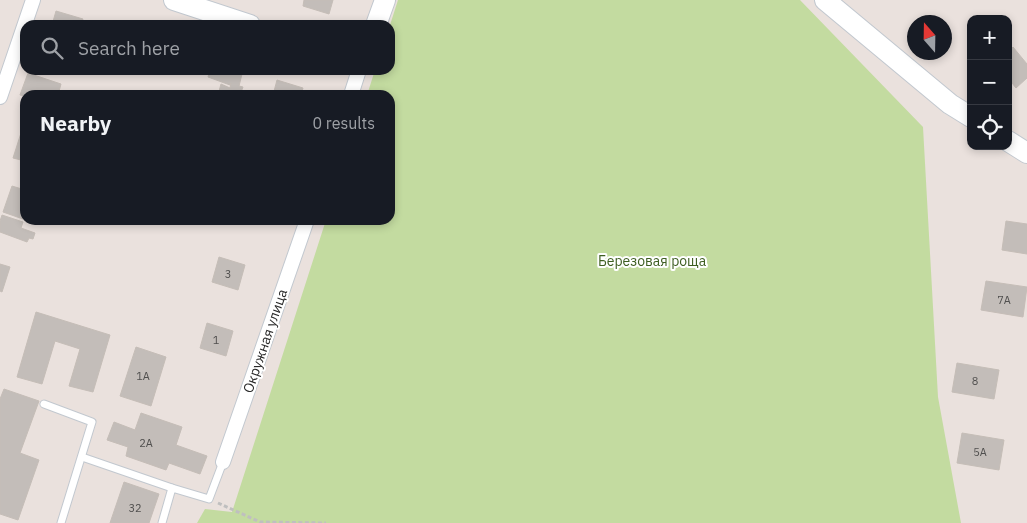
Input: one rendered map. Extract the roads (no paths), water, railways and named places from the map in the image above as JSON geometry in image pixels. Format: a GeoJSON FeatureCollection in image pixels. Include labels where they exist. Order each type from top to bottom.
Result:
{"type":"FeatureCollection","features":[{"type":"Feature","properties":{"kind":"street"},"geometry":{"type":"LineString","coordinates":[[26,20],[33,0]]}},
{"type":"Feature","properties":{"kind":"street"},"geometry":{"type":"LineString","coordinates":[[174,0],[235,20]]}},
{"type":"Feature","properties":{"kind":"street"},"geometry":{"type":"LineString","coordinates":[[378,20],[385,0]]}},
{"type":"Feature","properties":{"kind":"street"},"geometry":{"type":"LineString","coordinates":[[825,0],[950,104],[967,115]]}},
{"type":"Feature","properties":{"kind":"street"},"geometry":{"type":"LineString","coordinates":[[0,96],[20,38]]}},
{"type":"Feature","properties":{"kind":"street"},"geometry":{"type":"LineString","coordinates":[[352,90],[357,75]]}},
{"type":"Feature","properties":{"kind":"street"},"geometry":{"type":"LineString","coordinates":[[1012,144],[1027,154]]}},
{"type":"Feature","properties":{"kind":"street","name":"Окружная улица"},"geometry":{"type":"LineString","coordinates":[[223,462],[305,225]]}},
{"type":"Feature","properties":{"kind":"lane"},"geometry":{"type":"LineString","coordinates":[[44,404],[92,422],[62,523]]}},
{"type":"Feature","properties":{"kind":"lane"},"geometry":{"type":"LineString","coordinates":[[82,457],[209,499],[223,462]]}},
{"type":"Feature","properties":{"kind":"lane"},"geometry":{"type":"LineString","coordinates":[[162,523],[172,488]]}},
{"type":"Feature","properties":{"kind":"park label","name":"Березовая роща"},"geometry":{"type":"Point","coordinates":[652,261]}}]}
